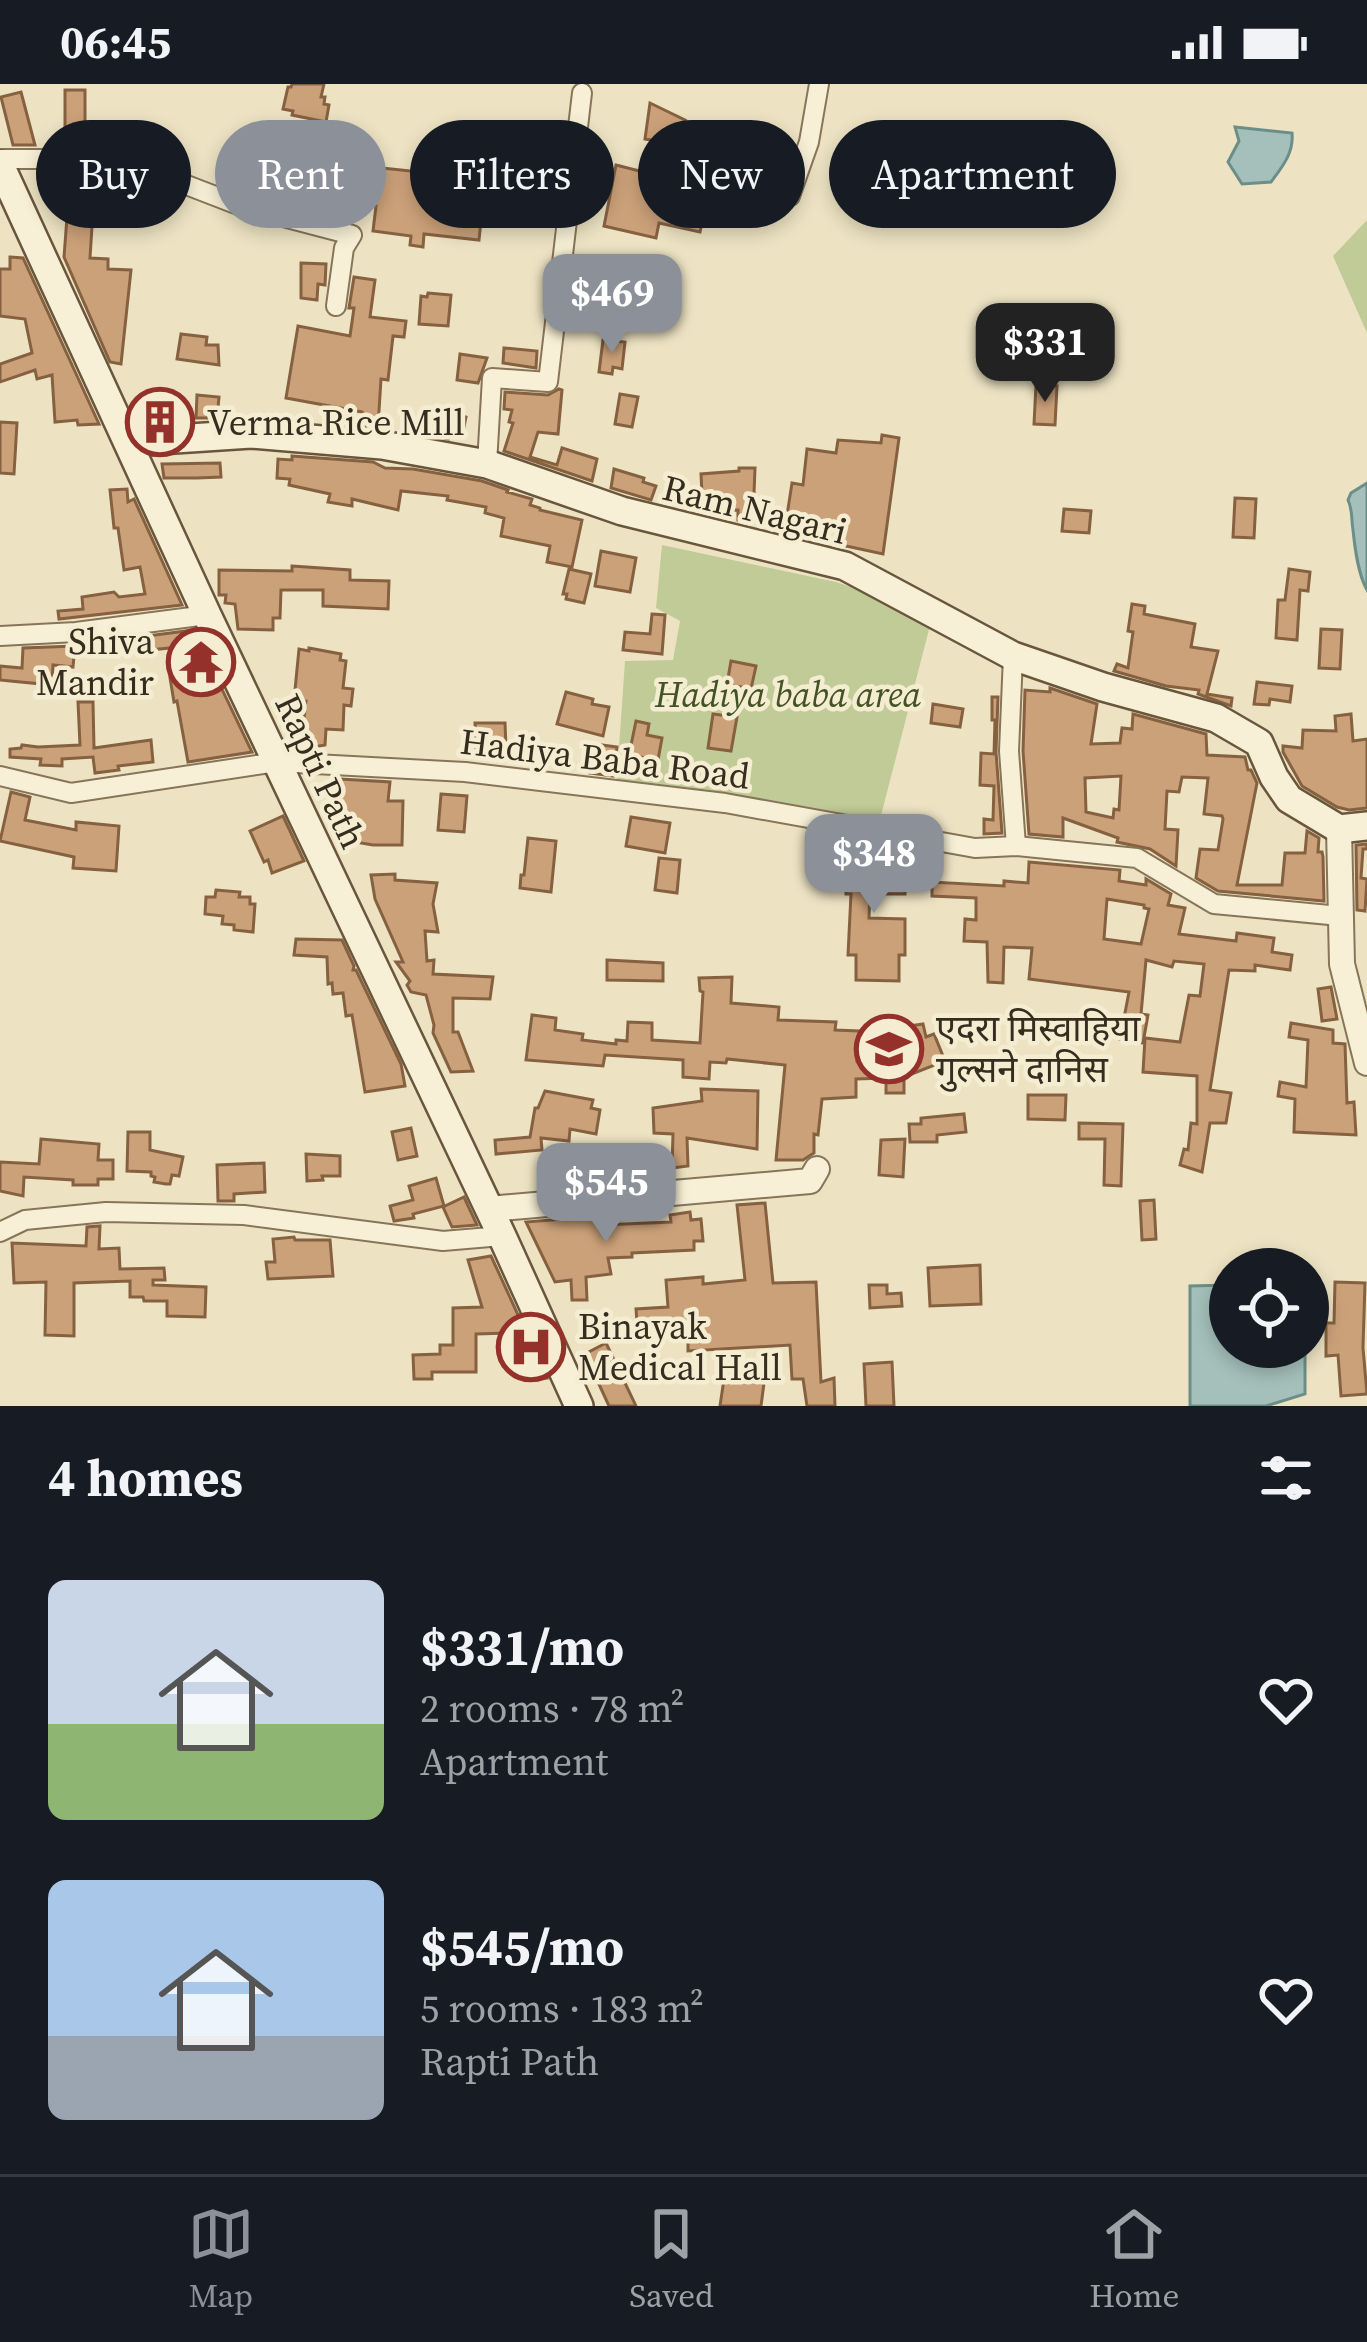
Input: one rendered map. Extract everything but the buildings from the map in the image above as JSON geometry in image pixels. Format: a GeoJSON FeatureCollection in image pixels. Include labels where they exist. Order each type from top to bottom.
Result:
{"type":"FeatureCollection","features":[{"type":"Feature","properties":{"kind":"main road","name":"Rapti Path"},"geometry":{"type":"LineString","coordinates":[[0,162],[579,1406]]}},
{"type":"Feature","properties":{"kind":"main road","name":"Ram Nagari"},"geometry":{"type":"LineString","coordinates":[[129,442],[250,434],[382,445],[487,464],[622,512],[845,566],[1013,656],[1102,687],[1216,718],[1259,743],[1289,800],[1353,827]]}},
{"type":"Feature","properties":{"kind":"street"},"geometry":{"type":"LineString","coordinates":[[805,151],[819,84]]}},
{"type":"Feature","properties":{"kind":"street"},"geometry":{"type":"LineString","coordinates":[[487,464],[492,378],[548,382],[582,93]]}},
{"type":"Feature","properties":{"kind":"street"},"geometry":{"type":"LineString","coordinates":[[0,162],[118,159],[242,206],[352,235],[344,248],[336,306]]}},
{"type":"Feature","properties":{"kind":"street"},"geometry":{"type":"LineString","coordinates":[[0,636],[76,632],[207,615]]}},
{"type":"Feature","properties":{"kind":"street"},"geometry":{"type":"LineString","coordinates":[[1013,656],[1010,751],[1016,846]]}},
{"type":"Feature","properties":{"kind":"street","name":"Hadiya Baba Road"},"geometry":{"type":"LineString","coordinates":[[0,776],[71,793],[277,762],[465,772],[725,803],[975,848],[1016,846],[1137,858],[1214,904],[1340,916]]}},
{"type":"Feature","properties":{"kind":"street"},"geometry":{"type":"LineString","coordinates":[[1353,827],[1340,916],[1342,964],[1367,1063]]}},
{"type":"Feature","properties":{"kind":"street"},"geometry":{"type":"LineString","coordinates":[[489,1209],[810,1180],[817,1169]]}},
{"type":"Feature","properties":{"kind":"street"},"geometry":{"type":"LineString","coordinates":[[0,1232],[25,1220],[106,1212],[244,1215],[443,1241],[502,1236]]}},
{"type":"Feature","properties":{"kind":"green space"},"geometry":{"type":"Polygon","coordinates":[[[1367,220],[1367,333],[1333,256],[1367,220]]]}},
{"type":"Feature","properties":{"kind":"green space","name":"Hadiya baba area"},"geometry":{"type":"Polygon","coordinates":[[[662,545],[836,582],[933,614],[877,831],[616,790],[625,661],[673,660],[680,621],[656,608],[662,545]]]}},
{"type":"Feature","properties":{"kind":"water"},"geometry":{"type":"Polygon","coordinates":[[[1235,127],[1292,133],[1289,153],[1271,182],[1242,184],[1228,162],[1239,141],[1235,127]]]}},
{"type":"Feature","properties":{"kind":"water"},"geometry":{"type":"Polygon","coordinates":[[[1367,483],[1367,590],[1357,561],[1348,500],[1367,483]]]}},
{"type":"Feature","properties":{"kind":"water"},"geometry":{"type":"Polygon","coordinates":[[[1190,1286],[1209,1286],[1209,1368],[1305,1368],[1305,1394],[1266,1406],[1190,1406],[1190,1286]]]}},
{"type":"Feature","properties":{"kind":"place","name":"Verma Rice Mill"},"geometry":{"type":"Point","coordinates":[160,422]}},
{"type":"Feature","properties":{"kind":"place","name":"Shiva Mandir"},"geometry":{"type":"Point","coordinates":[201,662]}},
{"type":"Feature","properties":{"kind":"place","name":"एदरा मिस्वाहिया गुल्सने दानिस"},"geometry":{"type":"Point","coordinates":[889,1049]}},
{"type":"Feature","properties":{"kind":"place","name":"Binayak Medical Hall"},"geometry":{"type":"Point","coordinates":[531,1347]}}]}
